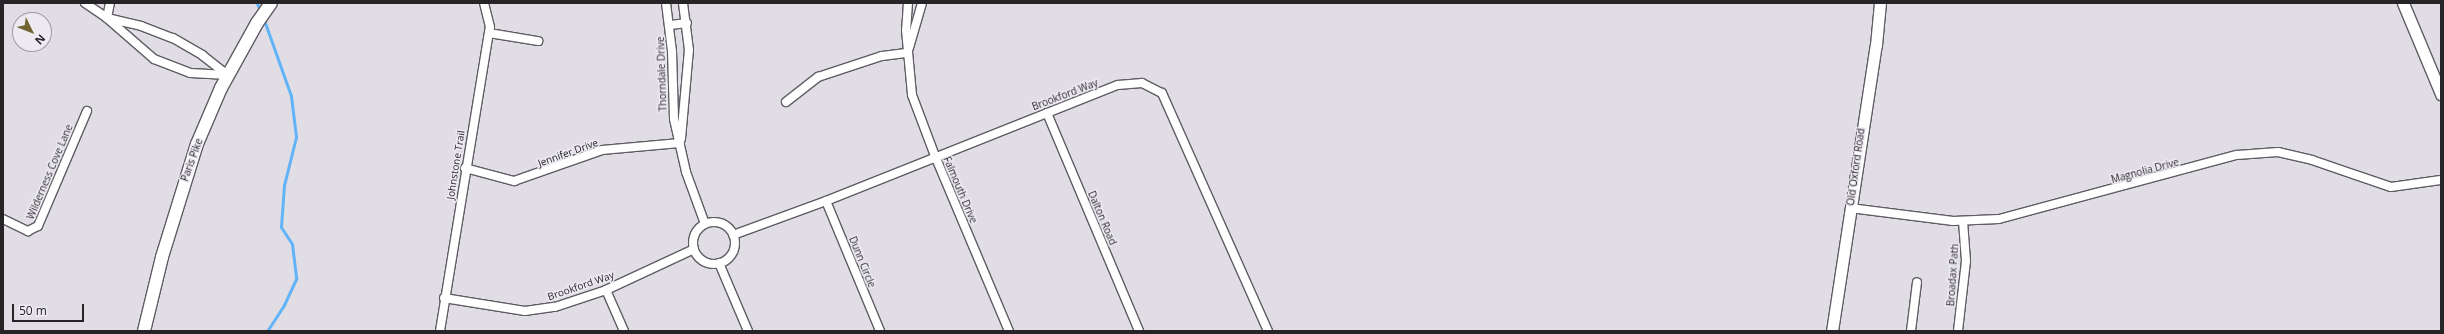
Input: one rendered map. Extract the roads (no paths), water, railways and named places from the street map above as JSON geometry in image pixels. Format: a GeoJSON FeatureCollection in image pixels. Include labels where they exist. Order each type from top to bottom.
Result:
{"type":"FeatureCollection","features":[{"type":"Feature","properties":{"kind":"main road","name":"Paris Pike"},"geometry":{"type":"LineString","coordinates":[[144,331],[182,188],[197,144],[228,75],[257,23],[270,4]]}},
{"type":"Feature","properties":{"kind":"street"},"geometry":{"type":"LineString","coordinates":[[85,3],[107,18],[154,59],[190,73],[228,75]]}},
{"type":"Feature","properties":{"kind":"street"},"geometry":{"type":"LineString","coordinates":[[107,18],[110,3]]}},
{"type":"Feature","properties":{"kind":"street","name":"Johnstone Trail"},"geometry":{"type":"LineString","coordinates":[[440,331],[465,168],[489,33],[484,3]]}},
{"type":"Feature","properties":{"kind":"street","name":"Thorndale Drive"},"geometry":{"type":"LineString","coordinates":[[666,3],[670,25],[672,96],[680,143],[686,172],[705,224]]}},
{"type":"Feature","properties":{"kind":"street","name":"Thorndale Drive"},"geometry":{"type":"LineString","coordinates":[[680,143],[688,50],[687,23],[683,3]]}},
{"type":"Feature","properties":{"kind":"street","name":"Falmouth Drive"},"geometry":{"type":"LineString","coordinates":[[908,3],[908,53],[912,95],[935,156],[1009,331]]}},
{"type":"Feature","properties":{"kind":"street","name":"Falmouth Drive"},"geometry":{"type":"LineString","coordinates":[[908,53],[922,3]]}},
{"type":"Feature","properties":{"kind":"street","name":"Old Oxford Road"},"geometry":{"type":"LineString","coordinates":[[1832,331],[1876,45],[1880,3]]}},
{"type":"Feature","properties":{"kind":"street"},"geometry":{"type":"LineString","coordinates":[[2403,3],[2441,94]]}},
{"type":"Feature","properties":{"kind":"street"},"geometry":{"type":"LineString","coordinates":[[107,18],[141,26],[173,38],[202,55],[228,75]]}},
{"type":"Feature","properties":{"kind":"street"},"geometry":{"type":"LineString","coordinates":[[670,25],[687,23]]}},
{"type":"Feature","properties":{"kind":"street"},"geometry":{"type":"LineString","coordinates":[[489,33],[538,41]]}},
{"type":"Feature","properties":{"kind":"street"},"geometry":{"type":"LineString","coordinates":[[786,102],[818,77],[882,56],[908,53]]}},
{"type":"Feature","properties":{"kind":"street","name":"Brookford Way"},"geometry":{"type":"LineString","coordinates":[[733,235],[826,201],[935,156],[1118,85],[1142,83],[1162,93],[1268,331]]}},
{"type":"Feature","properties":{"kind":"street","name":"Wilderness Cove Lane"},"geometry":{"type":"LineString","coordinates":[[3,218],[28,231],[38,226],[86,111]]}},
{"type":"Feature","properties":{"kind":"street","name":"Dalton Road"},"geometry":{"type":"LineString","coordinates":[[1047,113],[1139,331]]}},
{"type":"Feature","properties":{"kind":"street","name":"Jennifer Drive"},"geometry":{"type":"LineString","coordinates":[[465,168],[514,181],[602,150],[680,143]]}},
{"type":"Feature","properties":{"kind":"street","name":"Magnolia Drive"},"geometry":{"type":"LineString","coordinates":[[1850,208],[1963,221],[1999,219],[2237,155],[2278,152],[2312,160],[2391,187],[2441,180]]}},
{"type":"Feature","properties":{"kind":"street","name":"Dunn Circle"},"geometry":{"type":"LineString","coordinates":[[826,201],[880,331]]}},
{"type":"Feature","properties":{"kind":"street","name":"Broadax Path"},"geometry":{"type":"LineString","coordinates":[[1958,331],[1966,261],[1963,221]]}},
{"type":"Feature","properties":{"kind":"street"},"geometry":{"type":"LineString","coordinates":[[719,222],[725,225],[733,235],[734,247],[729,257],[719,263],[704,261],[694,250],[693,239],[697,230],[705,224],[719,222]]}},
{"type":"Feature","properties":{"kind":"street","name":"Brookford Way"},"geometry":{"type":"LineString","coordinates":[[444,298],[525,311],[555,307],[606,290],[694,250]]}},
{"type":"Feature","properties":{"kind":"street"},"geometry":{"type":"LineString","coordinates":[[719,263],[748,331]]}},
{"type":"Feature","properties":{"kind":"street"},"geometry":{"type":"LineString","coordinates":[[1911,331],[1917,282]]}},
{"type":"Feature","properties":{"kind":"street"},"geometry":{"type":"LineString","coordinates":[[606,290],[624,331]]}},
{"type":"Feature","properties":{"kind":"waterway"},"geometry":{"type":"LineString","coordinates":[[257,3],[260,11]]}},
{"type":"Feature","properties":{"kind":"waterway"},"geometry":{"type":"LineString","coordinates":[[264,20],[291,96],[296,137],[284,185],[281,227],[292,244],[296,279],[284,305],[267,331]]}}]}
